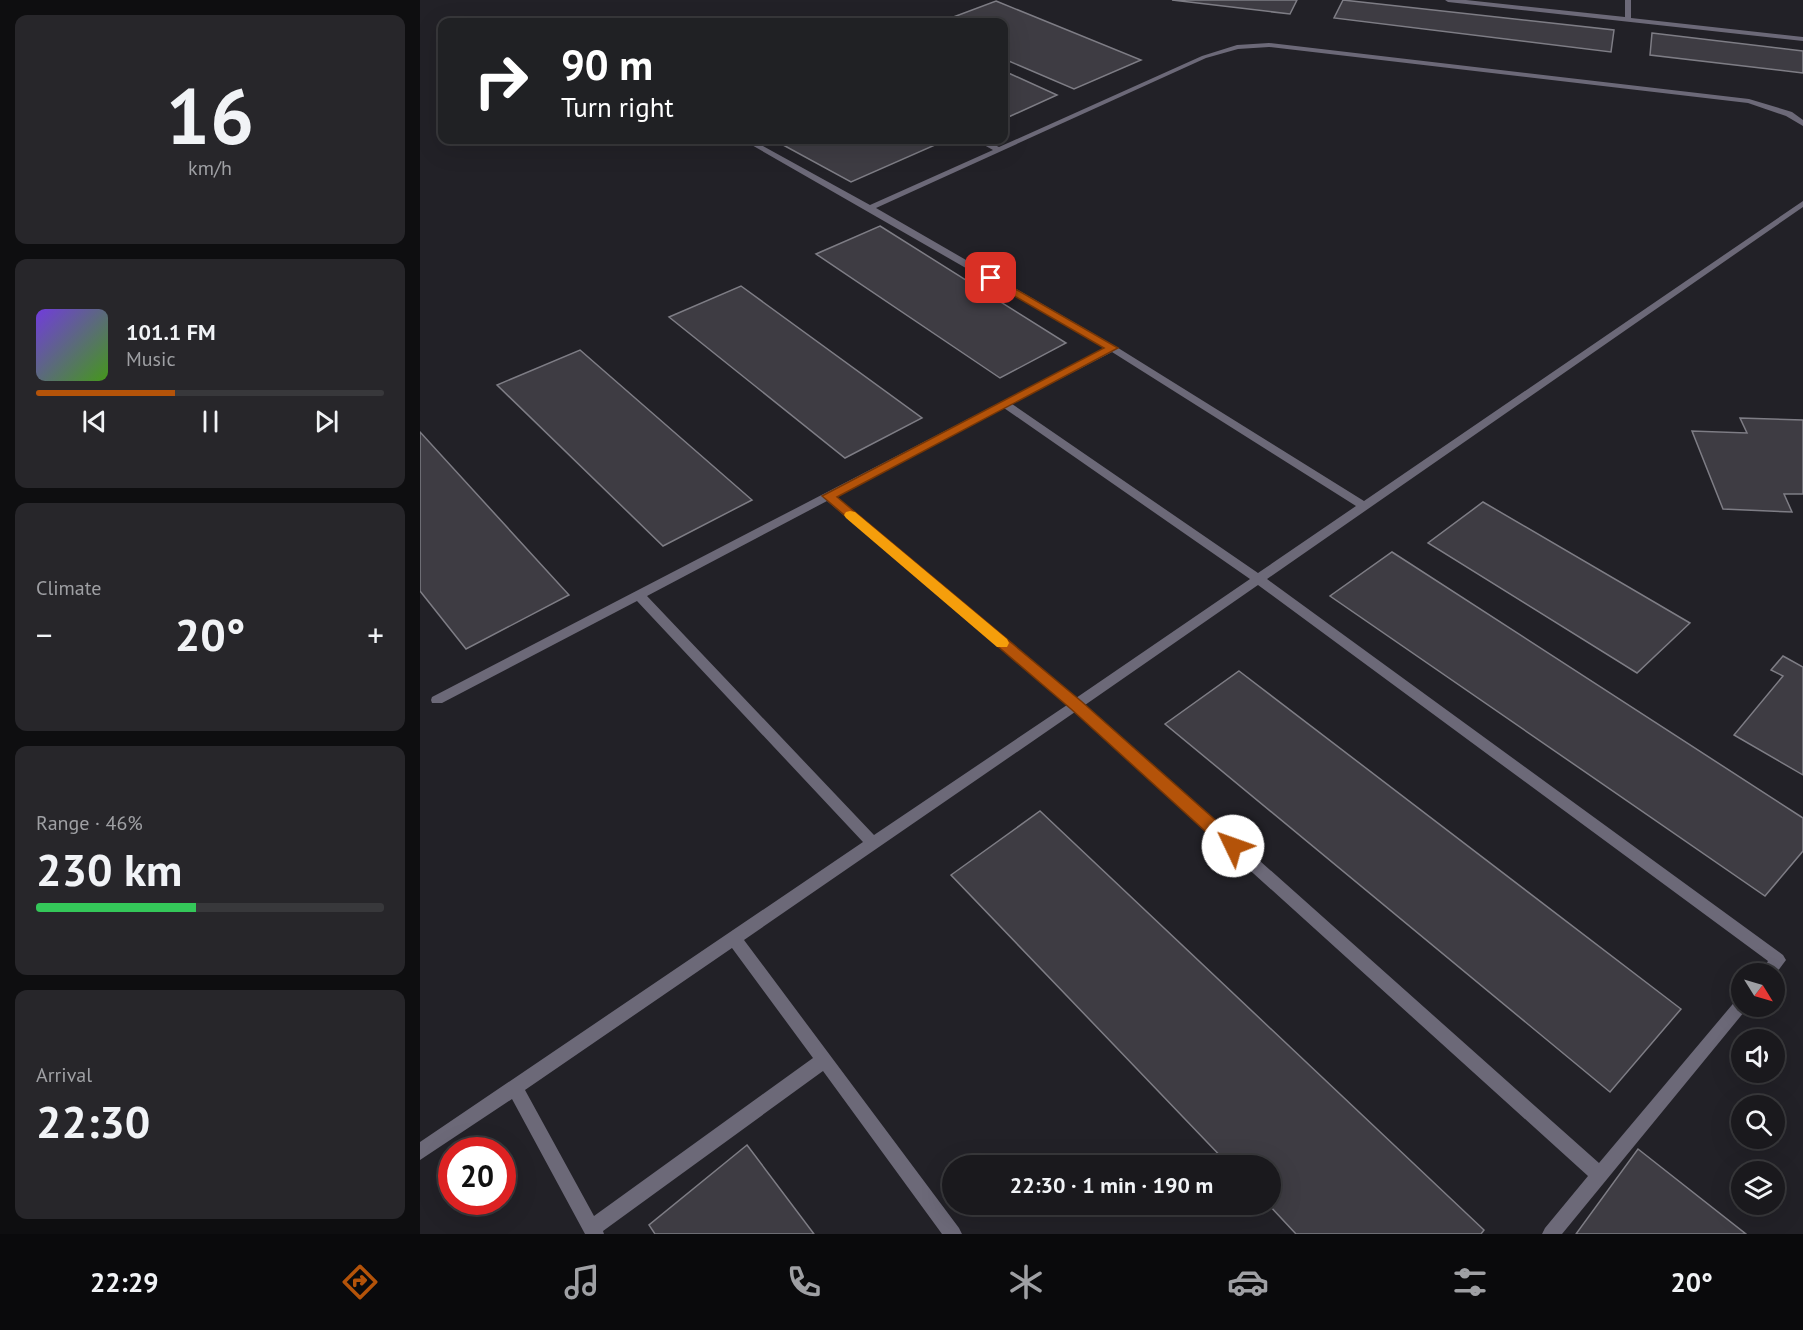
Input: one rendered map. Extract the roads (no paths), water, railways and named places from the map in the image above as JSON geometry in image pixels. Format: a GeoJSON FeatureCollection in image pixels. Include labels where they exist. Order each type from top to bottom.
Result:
{"type":"FeatureCollection","features":[{"type":"Feature","properties":{"kind":"lane"},"geometry":{"type":"LineString","coordinates":[[1448,0],[1803,31]]}},
{"type":"Feature","properties":{"kind":"lane"},"geometry":{"type":"LineString","coordinates":[[1521,0],[1803,39]]}},
{"type":"Feature","properties":{"kind":"lane"},"geometry":{"type":"LineString","coordinates":[[1628,0],[1628,16]]}},
{"type":"Feature","properties":{"kind":"lane"},"geometry":{"type":"LineString","coordinates":[[870,208],[1204,57],[1237,46],[1269,45],[1749,102],[1789,114],[1803,124]]}},
{"type":"Feature","properties":{"kind":"lane"},"geometry":{"type":"LineString","coordinates":[[754,144],[1112,348],[1363,505]]}},
{"type":"Feature","properties":{"kind":"lane"},"geometry":{"type":"LineString","coordinates":[[987,144],[1000,150]]}},
{"type":"Feature","properties":{"kind":"lane"},"geometry":{"type":"LineString","coordinates":[[420,1152],[1076,705],[1803,203]]}},
{"type":"Feature","properties":{"kind":"lane"},"geometry":{"type":"LineString","coordinates":[[437,700],[1112,348]]}},
{"type":"Feature","properties":{"kind":"lane"},"geometry":{"type":"LineString","coordinates":[[1005,404],[1257,578],[1778,960],[1776,963]]}},
{"type":"Feature","properties":{"kind":"lane"},"geometry":{"type":"LineString","coordinates":[[828,496],[1076,705],[1600,1175]]}},
{"type":"Feature","properties":{"kind":"lane"},"geometry":{"type":"LineString","coordinates":[[639,595],[872,842]]}},
{"type":"Feature","properties":{"kind":"lane"},"geometry":{"type":"LineString","coordinates":[[734,938],[953,1234]]}},
{"type":"Feature","properties":{"kind":"lane"},"geometry":{"type":"LineString","coordinates":[[1551,1234],[1731,1017]]}},
{"type":"Feature","properties":{"kind":"lane"},"geometry":{"type":"LineString","coordinates":[[514,1088],[593,1231],[824,1060]]}}]}
